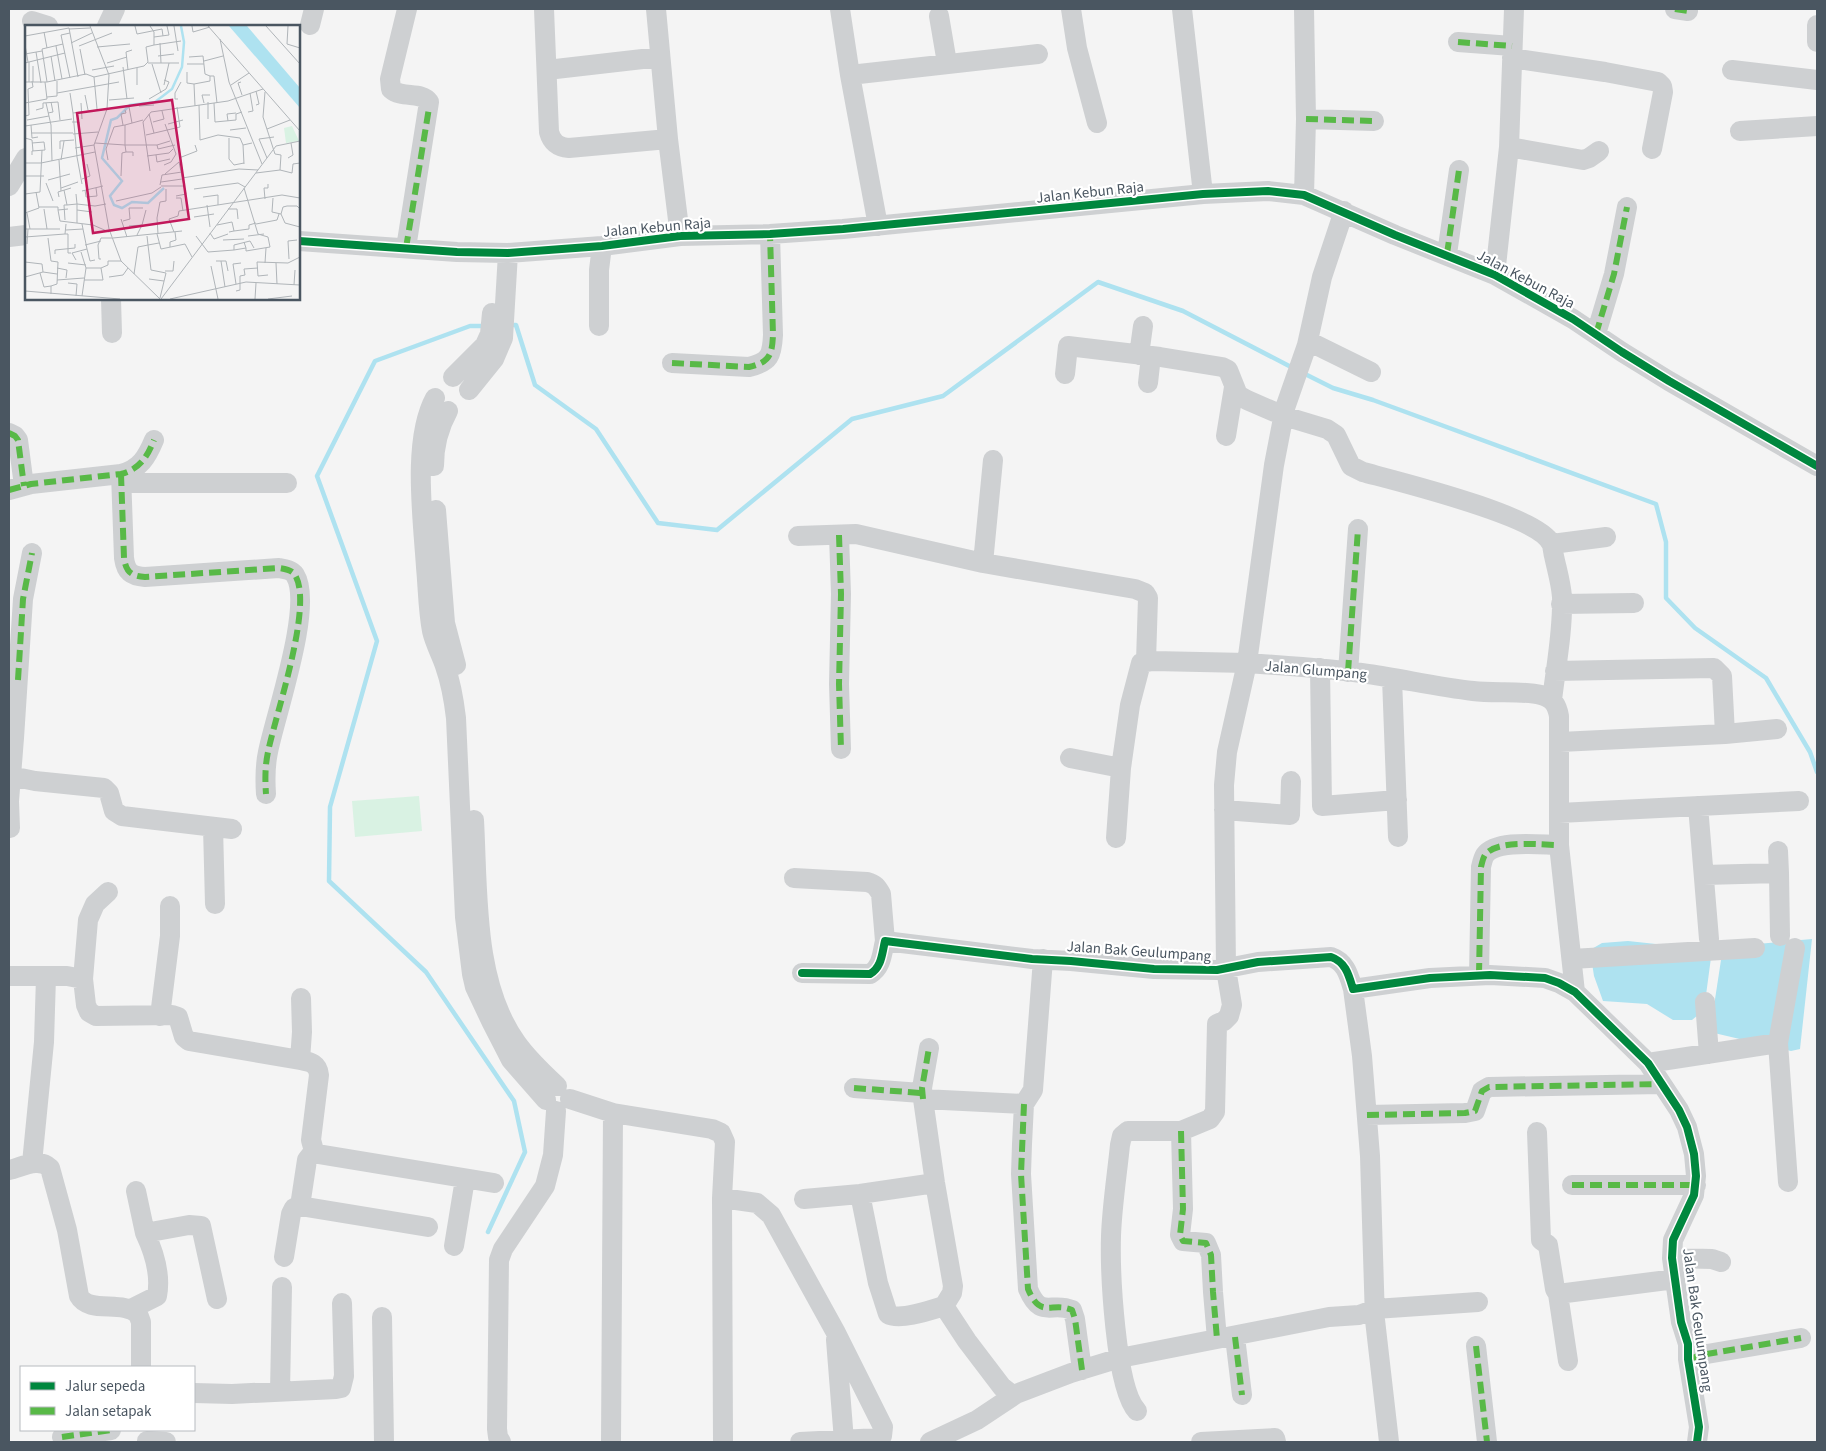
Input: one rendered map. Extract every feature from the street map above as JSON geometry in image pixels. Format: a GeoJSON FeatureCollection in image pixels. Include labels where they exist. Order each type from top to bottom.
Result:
{"type":"FeatureCollection","features":[{"type":"Feature","properties":{"kind":"street"},"geometry":{"type":"LineString","coordinates":[[108,25],[115,9]]}},
{"type":"Feature","properties":{"kind":"street"},"geometry":{"type":"LineString","coordinates":[[406,248],[429,102],[424,98],[397,94],[391,90],[390,79],[407,9]]}},
{"type":"Feature","properties":{"kind":"street"},"geometry":{"type":"LineString","coordinates":[[544,9],[549,132],[554,143],[569,148],[668,139]]}},
{"type":"Feature","properties":{"kind":"street"},"geometry":{"type":"LineString","coordinates":[[656,9],[668,139],[680,236]]}},
{"type":"Feature","properties":{"kind":"street"},"geometry":{"type":"LineString","coordinates":[[840,9],[850,75],[878,226]]}},
{"type":"Feature","properties":{"kind":"street"},"geometry":{"type":"LineString","coordinates":[[1071,9],[1069,48],[1097,123]]}},
{"type":"Feature","properties":{"kind":"street"},"geometry":{"type":"LineString","coordinates":[[1182,9],[1203,194]]}},
{"type":"Feature","properties":{"kind":"street"},"geometry":{"type":"LineString","coordinates":[[1304,9],[1306,119],[1304,195]]}},
{"type":"Feature","properties":{"kind":"street"},"geometry":{"type":"LineString","coordinates":[[1495,274],[1509,147],[1514,9]]}},
{"type":"Feature","properties":{"kind":"street"},"geometry":{"type":"LineString","coordinates":[[1674,9],[1688,11],[1688,9]]}},
{"type":"Feature","properties":{"kind":"street"},"geometry":{"type":"LineString","coordinates":[[939,16],[946,63]]}},
{"type":"Feature","properties":{"kind":"street"},"geometry":{"type":"LineString","coordinates":[[1817,25],[1817,42]]}},
{"type":"Feature","properties":{"kind":"street"},"geometry":{"type":"LineString","coordinates":[[1458,42],[1658,82],[1662,86],[1663,92],[1652,149]]}},
{"type":"Feature","properties":{"kind":"street"},"geometry":{"type":"LineString","coordinates":[[850,75],[1038,54]]}},
{"type":"Feature","properties":{"kind":"street"},"geometry":{"type":"LineString","coordinates":[[547,70],[660,57]]}},
{"type":"Feature","properties":{"kind":"street"},"geometry":{"type":"LineString","coordinates":[[1732,70],[1817,80]]}},
{"type":"Feature","properties":{"kind":"street"},"geometry":{"type":"LineString","coordinates":[[1306,119],[1374,121]]}},
{"type":"Feature","properties":{"kind":"street"},"geometry":{"type":"LineString","coordinates":[[1740,131],[1817,126]]}},
{"type":"Feature","properties":{"kind":"street"},"geometry":{"type":"LineString","coordinates":[[1509,147],[1583,160],[1599,151]]}},
{"type":"Feature","properties":{"kind":"street"},"geometry":{"type":"LineString","coordinates":[[9,186],[25,160]]}},
{"type":"Feature","properties":{"kind":"street"},"geometry":{"type":"LineString","coordinates":[[1447,254],[1459,170]]}},
{"type":"Feature","properties":{"kind":"street","name":"Jalan Kebun Raja"},"geometry":{"type":"LineString","coordinates":[[300,241],[457,252],[501,253],[602,246],[680,236],[770,234],[878,226],[1203,194],[1268,191],[1304,195],[1495,274],[1596,334],[1669,381],[1817,466]]}},
{"type":"Feature","properties":{"kind":"street"},"geometry":{"type":"LineString","coordinates":[[1596,334],[1614,274],[1627,207]]}},
{"type":"Feature","properties":{"kind":"street","name":"Jalan Glumpang"},"geometry":{"type":"LineString","coordinates":[[1344,211],[1326,260],[1308,341],[1285,412],[1274,464],[1247,663],[1320,668],[1474,692],[1536,694],[1552,700]]}},
{"type":"Feature","properties":{"kind":"street"},"geometry":{"type":"LineString","coordinates":[[672,362],[750,367],[762,364],[769,357],[772,349],[773,335],[770,234]]}},
{"type":"Feature","properties":{"kind":"street"},"geometry":{"type":"LineString","coordinates":[[9,237],[25,235]]}},
{"type":"Feature","properties":{"kind":"street"},"geometry":{"type":"LineString","coordinates":[[599,326],[599,270],[602,246]]}},
{"type":"Feature","properties":{"kind":"street"},"geometry":{"type":"LineString","coordinates":[[441,404],[458,410],[463,407],[467,402],[469,390],[494,359],[500,302],[501,253]]}},
{"type":"Feature","properties":{"kind":"street"},"geometry":{"type":"LineString","coordinates":[[111,300],[112,333]]}},
{"type":"Feature","properties":{"kind":"street"},"geometry":{"type":"LineString","coordinates":[[1142,326],[1148,384]]}},
{"type":"Feature","properties":{"kind":"street"},"geometry":{"type":"LineString","coordinates":[[454,377],[496,336]]}},
{"type":"Feature","properties":{"kind":"street"},"geometry":{"type":"LineString","coordinates":[[1308,341],[1371,372]]}},
{"type":"Feature","properties":{"kind":"street"},"geometry":{"type":"LineString","coordinates":[[1064,374],[1068,346],[1222,367],[1228,370],[1238,395],[1247,400],[1327,428],[1336,435],[1351,466],[1363,472],[1504,514],[1540,532],[1552,544],[1559,573],[1561,604],[1552,700],[1558,706],[1560,742],[1559,845],[1575,992]]}},
{"type":"Feature","properties":{"kind":"street"},"geometry":{"type":"LineString","coordinates":[[469,390],[463,381],[454,377],[443,379],[439,382],[435,392],[441,404],[440,426],[436,441],[434,480],[445,623],[464,690],[463,754],[472,916],[491,990],[503,1019],[516,1042],[546,1077],[557,1099],[553,1155],[545,1186],[503,1249],[499,1260],[498,1437],[501,1442]]}},
{"type":"Feature","properties":{"kind":"street"},"geometry":{"type":"LineString","coordinates":[[1226,436],[1234,387]]}},
{"type":"Feature","properties":{"kind":"street"},"geometry":{"type":"LineString","coordinates":[[9,433],[18,440],[16,488],[121,479],[287,483]]}},
{"type":"Feature","properties":{"kind":"street"},"geometry":{"type":"LineString","coordinates":[[121,479],[142,462],[154,440]]}},
{"type":"Feature","properties":{"kind":"street"},"geometry":{"type":"LineString","coordinates":[[983,563],[993,460]]}},
{"type":"Feature","properties":{"kind":"street"},"geometry":{"type":"LineString","coordinates":[[121,479],[125,567],[133,575],[145,577],[278,568],[288,570],[296,577],[300,595],[296,637],[288,682],[268,752],[265,774],[266,794]]}},
{"type":"Feature","properties":{"kind":"street"},"geometry":{"type":"LineString","coordinates":[[1348,672],[1358,529]]}},
{"type":"Feature","properties":{"kind":"street"},"geometry":{"type":"LineString","coordinates":[[838,534],[840,749]]}},
{"type":"Feature","properties":{"kind":"street"},"geometry":{"type":"LineString","coordinates":[[798,536],[856,534],[983,563],[1135,589],[1145,593],[1148,598],[1146,661]]}},
{"type":"Feature","properties":{"kind":"street"},"geometry":{"type":"LineString","coordinates":[[1552,544],[1606,537]]}},
{"type":"Feature","properties":{"kind":"street"},"geometry":{"type":"LineString","coordinates":[[10,828],[9,801],[13,680],[23,599],[32,553]]}},
{"type":"Feature","properties":{"kind":"street"},"geometry":{"type":"LineString","coordinates":[[1561,604],[1634,603]]}},
{"type":"Feature","properties":{"kind":"street"},"geometry":{"type":"LineString","coordinates":[[1116,838],[1121,768],[1132,696],[1141,663],[1146,661],[1247,663],[1235,712],[1225,769],[1226,969],[1232,1005],[1229,1016],[1217,1024],[1215,1112],[1210,1119],[1181,1131],[1128,1131],[1122,1136],[1120,1145],[1111,1235],[1115,1326],[1129,1397],[1137,1411]]}},
{"type":"Feature","properties":{"kind":"street"},"geometry":{"type":"LineString","coordinates":[[1320,668],[1322,806],[1397,800]]}},
{"type":"Feature","properties":{"kind":"street"},"geometry":{"type":"LineString","coordinates":[[1555,671],[1714,668],[1722,676],[1725,734]]}},
{"type":"Feature","properties":{"kind":"street"},"geometry":{"type":"LineString","coordinates":[[1392,678],[1398,837]]}},
{"type":"Feature","properties":{"kind":"street"},"geometry":{"type":"LineString","coordinates":[[1560,742],[1725,734],[1777,729]]}},
{"type":"Feature","properties":{"kind":"street"},"geometry":{"type":"LineString","coordinates":[[1070,758],[1121,768]]}},
{"type":"Feature","properties":{"kind":"street"},"geometry":{"type":"LineString","coordinates":[[11,776],[35,781],[104,788],[109,793],[114,812],[122,816],[222,828],[216,904]]}},
{"type":"Feature","properties":{"kind":"street"},"geometry":{"type":"LineString","coordinates":[[1224,810],[1290,815],[1291,781]]}},
{"type":"Feature","properties":{"kind":"street"},"geometry":{"type":"LineString","coordinates":[[1559,813],[1799,801]]}},
{"type":"Feature","properties":{"kind":"street"},"geometry":{"type":"LineString","coordinates":[[1698,806],[1709,939]]}},
{"type":"Feature","properties":{"kind":"street"},"geometry":{"type":"LineString","coordinates":[[1479,975],[1481,867],[1485,855],[1496,848],[1510,845],[1559,845]]}},
{"type":"Feature","properties":{"kind":"street"},"geometry":{"type":"LineString","coordinates":[[1778,851],[1787,942],[1778,1044],[1788,1182]]}},
{"type":"Feature","properties":{"kind":"street"},"geometry":{"type":"LineString","coordinates":[[1704,875],[1779,873]]}},
{"type":"Feature","properties":{"kind":"street"},"geometry":{"type":"LineString","coordinates":[[794,878],[867,882],[878,887],[881,894],[885,941],[880,965],[876,971],[870,974],[802,973]]}},
{"type":"Feature","properties":{"kind":"street"},"geometry":{"type":"LineString","coordinates":[[108,892],[98,899],[89,915],[83,978],[86,1005],[89,1012],[102,1016],[178,1016],[184,1037],[189,1041],[314,1063],[318,1070],[312,1140],[314,1151],[307,1160],[300,1206]]}},
{"type":"Feature","properties":{"kind":"street"},"geometry":{"type":"LineString","coordinates":[[160,1016],[170,936],[170,906]]}},
{"type":"Feature","properties":{"kind":"street","name":"Jalan Bak Geulumpang"},"geometry":{"type":"LineString","coordinates":[[885,941],[1043,959],[1154,969],[1217,970],[1258,962],[1331,958],[1337,959],[1343,964],[1353,989],[1430,978],[1479,975],[1545,978],[1559,982],[1575,992],[1648,1063],[1679,1110],[1687,1127],[1694,1154],[1696,1185],[1691,1204],[1673,1240],[1672,1258],[1681,1322],[1688,1344],[1688,1359],[1699,1427],[1697,1442]]}},
{"type":"Feature","properties":{"kind":"street"},"geometry":{"type":"LineString","coordinates":[[1572,959],[1755,948]]}},
{"type":"Feature","properties":{"kind":"street"},"geometry":{"type":"LineString","coordinates":[[1043,959],[1033,1090],[1024,1104],[1021,1174],[1028,1289],[1033,1301],[1043,1308],[1066,1307],[1072,1310],[1076,1319],[1082,1370]]}},
{"type":"Feature","properties":{"kind":"street"},"geometry":{"type":"LineString","coordinates":[[9,976],[67,976],[83,978]]}},
{"type":"Feature","properties":{"kind":"street"},"geometry":{"type":"LineString","coordinates":[[46,977],[44,1042],[46,1172],[67,1230],[77,1291],[81,1300],[93,1305],[131,1309],[138,1314],[141,1322],[140,1366]]}},
{"type":"Feature","properties":{"kind":"street"},"geometry":{"type":"LineString","coordinates":[[1353,989],[1362,1056],[1372,1183],[1375,1309],[1379,1368],[1389,1442]]}},
{"type":"Feature","properties":{"kind":"street"},"geometry":{"type":"LineString","coordinates":[[300,1060],[302,1032],[301,998]]}},
{"type":"Feature","properties":{"kind":"street"},"geometry":{"type":"LineString","coordinates":[[1705,1002],[1709,1054]]}},
{"type":"Feature","properties":{"kind":"street"},"geometry":{"type":"LineString","coordinates":[[1648,1063],[1778,1044]]}},
{"type":"Feature","properties":{"kind":"street"},"geometry":{"type":"LineString","coordinates":[[860,1194],[878,1283],[888,1314],[890,1316],[901,1316],[944,1306],[952,1293],[953,1286],[922,1096],[929,1048]]}},
{"type":"Feature","properties":{"kind":"street"},"geometry":{"type":"LineString","coordinates":[[1366,1115],[1466,1113],[1475,1111],[1482,1091],[1489,1087],[1662,1084]]}},
{"type":"Feature","properties":{"kind":"street"},"geometry":{"type":"LineString","coordinates":[[854,1088],[938,1098],[1024,1104]]}},
{"type":"Feature","properties":{"kind":"street"},"geometry":{"type":"LineString","coordinates":[[557,1099],[613,1113],[712,1129],[721,1133],[725,1142],[722,1198],[723,1442]]}},
{"type":"Feature","properties":{"kind":"street"},"geometry":{"type":"LineString","coordinates":[[611,1442],[613,1113]]}},
{"type":"Feature","properties":{"kind":"street"},"geometry":{"type":"LineString","coordinates":[[1181,1131],[1183,1209],[1180,1235],[1183,1241],[1206,1242],[1212,1255],[1213,1292],[1242,1395]]}},
{"type":"Feature","properties":{"kind":"street"},"geometry":{"type":"LineString","coordinates":[[1536,1132],[1541,1240],[1548,1245],[1555,1289],[1558,1294],[1568,1361]]}},
{"type":"Feature","properties":{"kind":"street"},"geometry":{"type":"LineString","coordinates":[[314,1151],[323,1156],[494,1183]]}},
{"type":"Feature","properties":{"kind":"street"},"geometry":{"type":"LineString","coordinates":[[9,1170],[46,1172]]}},
{"type":"Feature","properties":{"kind":"street"},"geometry":{"type":"LineString","coordinates":[[454,1246],[465,1179]]}},
{"type":"Feature","properties":{"kind":"street"},"geometry":{"type":"LineString","coordinates":[[804,1199],[860,1194],[935,1183]]}},
{"type":"Feature","properties":{"kind":"street"},"geometry":{"type":"LineString","coordinates":[[1572,1185],[1696,1185]]}},
{"type":"Feature","properties":{"kind":"street"},"geometry":{"type":"LineString","coordinates":[[131,1309],[157,1296],[159,1280],[145,1233],[136,1191]]}},
{"type":"Feature","properties":{"kind":"street"},"geometry":{"type":"LineString","coordinates":[[722,1198],[758,1203],[771,1215],[835,1331],[883,1427],[882,1436],[879,1438],[800,1442]]}},
{"type":"Feature","properties":{"kind":"street"},"geometry":{"type":"LineString","coordinates":[[284,1257],[291,1214],[294,1208],[300,1206],[428,1227]]}},
{"type":"Feature","properties":{"kind":"street"},"geometry":{"type":"LineString","coordinates":[[145,1233],[189,1225],[201,1226],[217,1299]]}},
{"type":"Feature","properties":{"kind":"street"},"geometry":{"type":"LineString","coordinates":[[1672,1258],[1712,1259],[1721,1262]]}},
{"type":"Feature","properties":{"kind":"street"},"geometry":{"type":"LineString","coordinates":[[1558,1294],[1675,1279]]}},
{"type":"Feature","properties":{"kind":"street"},"geometry":{"type":"LineString","coordinates":[[280,1392],[282,1287]]}},
{"type":"Feature","properties":{"kind":"street"},"geometry":{"type":"LineString","coordinates":[[939,1440],[977,1420],[1016,1394],[1120,1358],[1329,1317],[1359,1314],[1375,1309],[1478,1302]]}},
{"type":"Feature","properties":{"kind":"street"},"geometry":{"type":"LineString","coordinates":[[195,1393],[280,1392],[341,1388],[344,1376],[342,1303]]}},
{"type":"Feature","properties":{"kind":"street"},"geometry":{"type":"LineString","coordinates":[[944,1306],[967,1342],[1002,1387],[1011,1394],[1016,1394]]}},
{"type":"Feature","properties":{"kind":"street"},"geometry":{"type":"LineString","coordinates":[[382,1317],[384,1442]]}},
{"type":"Feature","properties":{"kind":"street"},"geometry":{"type":"LineString","coordinates":[[835,1331],[844,1441]]}},
{"type":"Feature","properties":{"kind":"street"},"geometry":{"type":"LineString","coordinates":[[1688,1359],[1706,1354],[1801,1338]]}},
{"type":"Feature","properties":{"kind":"street"},"geometry":{"type":"LineString","coordinates":[[1476,1346],[1487,1442]]}},
{"type":"Feature","properties":{"kind":"street"},"geometry":{"type":"LineString","coordinates":[[62,1437],[104,1431]]}},
{"type":"Feature","properties":{"kind":"street"},"geometry":{"type":"LineString","coordinates":[[1201,1442],[1275,1438],[1276,1442]]}},
{"type":"Feature","properties":{"kind":"green space"},"geometry":{"type":"Polygon","coordinates":[[[419,796],[422,831],[355,837],[352,801],[419,796]]]}},
{"type":"Feature","properties":{"kind":"water"},"geometry":{"type":"Polygon","coordinates":[[[1812,939],[1800,1049],[1791,1051],[1710,1032],[1723,947],[1812,939]]]}},
{"type":"Feature","properties":{"kind":"water"},"geometry":{"type":"Polygon","coordinates":[[[1628,941],[1712,950],[1704,1010],[1692,1020],[1673,1020],[1647,1004],[1603,1001],[1594,976],[1590,950],[1602,943],[1628,941]]]}},
{"type":"Feature","properties":{"kind":"waterway"},"geometry":{"type":"LineString","coordinates":[[508,325],[516,325],[535,385],[596,429],[658,523],[717,530],[852,419],[943,396],[1098,282],[1183,311],[1293,368]]}},
{"type":"Feature","properties":{"kind":"waterway"},"geometry":{"type":"LineString","coordinates":[[485,326],[470,326],[375,361],[317,476],[377,641],[330,807],[329,881],[426,972],[514,1101],[525,1152],[488,1232]]}},
{"type":"Feature","properties":{"kind":"waterway"},"geometry":{"type":"LineString","coordinates":[[1303,373],[1333,388],[1373,400],[1656,504],[1666,542],[1666,598],[1695,628],[1766,678],[1810,752],[1817,772]]}},
{"type":"Feature","properties":{"kind":"marked path"},"geometry":{"type":"LineString","coordinates":[[1675,9],[1688,11],[1688,9]]}},
{"type":"Feature","properties":{"kind":"marked path"},"geometry":{"type":"LineString","coordinates":[[1458,42],[1512,46]]}},
{"type":"Feature","properties":{"kind":"marked path"},"geometry":{"type":"LineString","coordinates":[[406,248],[429,108]]}},
{"type":"Feature","properties":{"kind":"marked path"},"geometry":{"type":"LineString","coordinates":[[1306,119],[1374,121]]}},
{"type":"Feature","properties":{"kind":"marked path"},"geometry":{"type":"LineString","coordinates":[[1447,254],[1459,170]]}},
{"type":"Feature","properties":{"kind":"marked path"},"geometry":{"type":"LineString","coordinates":[[1596,334],[1614,274],[1627,207]]}},
{"type":"Feature","properties":{"kind":"marked path"},"geometry":{"type":"LineString","coordinates":[[672,363],[749,367],[766,360],[771,353],[773,335],[770,234]]}},
{"type":"Feature","properties":{"kind":"marked path"},"geometry":{"type":"LineString","coordinates":[[9,433],[18,440],[24,486]]}},
{"type":"Feature","properties":{"kind":"marked path"},"geometry":{"type":"LineString","coordinates":[[9,490],[31,484],[128,472],[142,462],[154,440]]}},
{"type":"Feature","properties":{"kind":"marked path"},"geometry":{"type":"LineString","coordinates":[[121,474],[124,558],[126,567],[136,576],[145,577],[279,568],[286,569],[295,575],[300,590],[297,635],[266,762],[266,794]]}},
{"type":"Feature","properties":{"kind":"marked path"},"geometry":{"type":"LineString","coordinates":[[1348,672],[1358,529]]}},
{"type":"Feature","properties":{"kind":"marked path"},"geometry":{"type":"LineString","coordinates":[[839,535],[841,749]]}},
{"type":"Feature","properties":{"kind":"marked path"},"geometry":{"type":"LineString","coordinates":[[18,680],[23,599],[32,553]]}},
{"type":"Feature","properties":{"kind":"marked path"},"geometry":{"type":"LineString","coordinates":[[1479,975],[1481,867],[1485,855],[1491,850],[1509,845],[1559,845]]}},
{"type":"Feature","properties":{"kind":"marked path"},"geometry":{"type":"LineString","coordinates":[[923,1099],[922,1088],[929,1048]]}},
{"type":"Feature","properties":{"kind":"marked path"},"geometry":{"type":"LineString","coordinates":[[1367,1115],[1465,1113],[1475,1111],[1482,1091],[1489,1087],[1661,1084]]}},
{"type":"Feature","properties":{"kind":"marked path"},"geometry":{"type":"LineString","coordinates":[[854,1088],[921,1093]]}},
{"type":"Feature","properties":{"kind":"marked path"},"geometry":{"type":"LineString","coordinates":[[1024,1104],[1021,1174],[1028,1289],[1037,1304],[1042,1307],[1058,1307],[1072,1310],[1082,1370]]}},
{"type":"Feature","properties":{"kind":"marked path"},"geometry":{"type":"LineString","coordinates":[[1181,1131],[1183,1209],[1180,1235],[1183,1241],[1206,1243],[1211,1255],[1217,1339]]}},
{"type":"Feature","properties":{"kind":"marked path"},"geometry":{"type":"LineString","coordinates":[[1572,1185],[1696,1185]]}},
{"type":"Feature","properties":{"kind":"marked path"},"geometry":{"type":"LineString","coordinates":[[1235,1337],[1242,1395]]}},
{"type":"Feature","properties":{"kind":"marked path"},"geometry":{"type":"LineString","coordinates":[[1688,1359],[1801,1338]]}},
{"type":"Feature","properties":{"kind":"marked path"},"geometry":{"type":"LineString","coordinates":[[1476,1346],[1487,1442]]}},
{"type":"Feature","properties":{"kind":"marked path"},"geometry":{"type":"LineString","coordinates":[[62,1437],[104,1431]]}},
{"type":"Feature","properties":{"kind":"cycle path"},"geometry":{"type":"LineString","coordinates":[[300,241],[457,252],[508,253],[602,246],[680,236],[770,234],[843,229],[1203,194],[1268,191],[1304,195],[1395,235],[1495,275],[1573,319],[1669,381],[1817,466]]}},
{"type":"Feature","properties":{"kind":"cycle path"},"geometry":{"type":"LineString","coordinates":[[802,973],[870,974],[879,964],[885,941],[1032,959],[1154,969],[1217,970],[1258,962],[1331,957],[1343,966],[1353,989],[1430,978],[1490,975],[1545,978],[1559,983],[1575,992],[1648,1063],[1679,1110],[1687,1127],[1694,1154],[1696,1176],[1694,1195],[1673,1240],[1672,1258],[1681,1322],[1688,1344],[1688,1359],[1699,1427],[1697,1442]]}}]}
